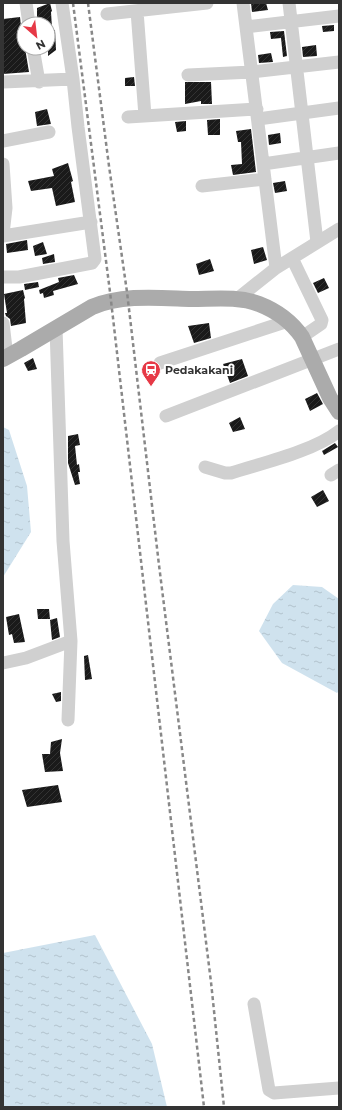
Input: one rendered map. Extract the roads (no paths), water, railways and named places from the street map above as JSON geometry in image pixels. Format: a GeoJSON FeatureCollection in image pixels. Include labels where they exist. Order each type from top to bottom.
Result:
{"type":"FeatureCollection","features":[{"type":"Feature","properties":{"kind":"main road"},"geometry":{"type":"LineString","coordinates":[[5,358],[92,307],[111,300],[128,298],[237,299],[257,303],[269,308],[288,321],[302,337],[330,398],[339,412]]}},
{"type":"Feature","properties":{"kind":"street"},"geometry":{"type":"LineString","coordinates":[[26,3],[28,16]]}},
{"type":"Feature","properties":{"kind":"street"},"geometry":{"type":"LineString","coordinates":[[3,277],[19,277],[94,262],[96,260],[62,3]]}},
{"type":"Feature","properties":{"kind":"street"},"geometry":{"type":"LineString","coordinates":[[106,14],[207,3]]}},
{"type":"Feature","properties":{"kind":"street"},"geometry":{"type":"LineString","coordinates":[[243,3],[276,268]]}},
{"type":"Feature","properties":{"kind":"street"},"geometry":{"type":"LineString","coordinates":[[289,3],[317,242]]}},
{"type":"Feature","properties":{"kind":"street"},"geometry":{"type":"LineString","coordinates":[[137,11],[145,116]]}},
{"type":"Feature","properties":{"kind":"street"},"geometry":{"type":"LineString","coordinates":[[246,27],[339,16]]}},
{"type":"Feature","properties":{"kind":"street"},"geometry":{"type":"LineString","coordinates":[[34,56],[39,82]]}},
{"type":"Feature","properties":{"kind":"street"},"geometry":{"type":"LineString","coordinates":[[188,75],[252,72],[339,62]]}},
{"type":"Feature","properties":{"kind":"street"},"geometry":{"type":"LineString","coordinates":[[3,82],[73,80]]}},
{"type":"Feature","properties":{"kind":"street"},"geometry":{"type":"LineString","coordinates":[[128,118],[145,116],[302,113],[339,108]]}},
{"type":"Feature","properties":{"kind":"street"},"geometry":{"type":"LineString","coordinates":[[3,141],[49,132]]}},
{"type":"Feature","properties":{"kind":"street"},"geometry":{"type":"LineString","coordinates":[[263,164],[339,153]]}},
{"type":"Feature","properties":{"kind":"street"},"geometry":{"type":"LineString","coordinates":[[3,164],[5,209],[3,235],[91,222]]}},
{"type":"Feature","properties":{"kind":"street"},"geometry":{"type":"LineString","coordinates":[[202,186],[265,179]]}},
{"type":"Feature","properties":{"kind":"street"},"geometry":{"type":"LineString","coordinates":[[237,299],[276,268],[339,229]]}},
{"type":"Feature","properties":{"kind":"street"},"geometry":{"type":"LineString","coordinates":[[292,258],[322,320],[321,324],[302,337]]}},
{"type":"Feature","properties":{"kind":"street"},"geometry":{"type":"LineString","coordinates":[[160,363],[288,321]]}},
{"type":"Feature","properties":{"kind":"street"},"geometry":{"type":"LineString","coordinates":[[3,323],[5,358]]}},
{"type":"Feature","properties":{"kind":"street"},"geometry":{"type":"LineString","coordinates":[[56,328],[63,541],[71,641],[68,720]]}},
{"type":"Feature","properties":{"kind":"street"},"geometry":{"type":"LineString","coordinates":[[166,416],[275,374],[312,358],[339,349]]}},
{"type":"Feature","properties":{"kind":"street"},"geometry":{"type":"LineString","coordinates":[[205,467],[225,473],[231,473],[302,450],[339,431]]}},
{"type":"Feature","properties":{"kind":"street"},"geometry":{"type":"LineString","coordinates":[[3,663],[26,658],[71,641]]}},
{"type":"Feature","properties":{"kind":"street"},"geometry":{"type":"LineString","coordinates":[[254,1004],[269,1090],[274,1093],[339,1088]]}},
{"type":"Feature","properties":{"kind":"water"},"geometry":{"type":"Polygon","coordinates":[[[3,427],[9,430],[27,486],[31,532],[3,577],[3,427]]]}},
{"type":"Feature","properties":{"kind":"water"},"geometry":{"type":"Polygon","coordinates":[[[293,585],[322,587],[339,599],[339,691],[337,693],[282,663],[259,631],[273,604],[293,585]]]}},
{"type":"Feature","properties":{"kind":"water"},"geometry":{"type":"Polygon","coordinates":[[[95,935],[152,1044],[167,1107],[3,1107],[3,953],[95,935]]]}},
{"type":"Feature","properties":{"kind":"railway"},"geometry":{"type":"LineString","coordinates":[[73,3],[110,292],[204,1107]]}},
{"type":"Feature","properties":{"kind":"railway"},"geometry":{"type":"LineString","coordinates":[[88,3],[127,292],[159,565],[211,982],[224,1107]]}},
{"type":"Feature","properties":{"kind":"place","name":"Pedakakani"},"geometry":{"type":"Point","coordinates":[151,387]}}]}
